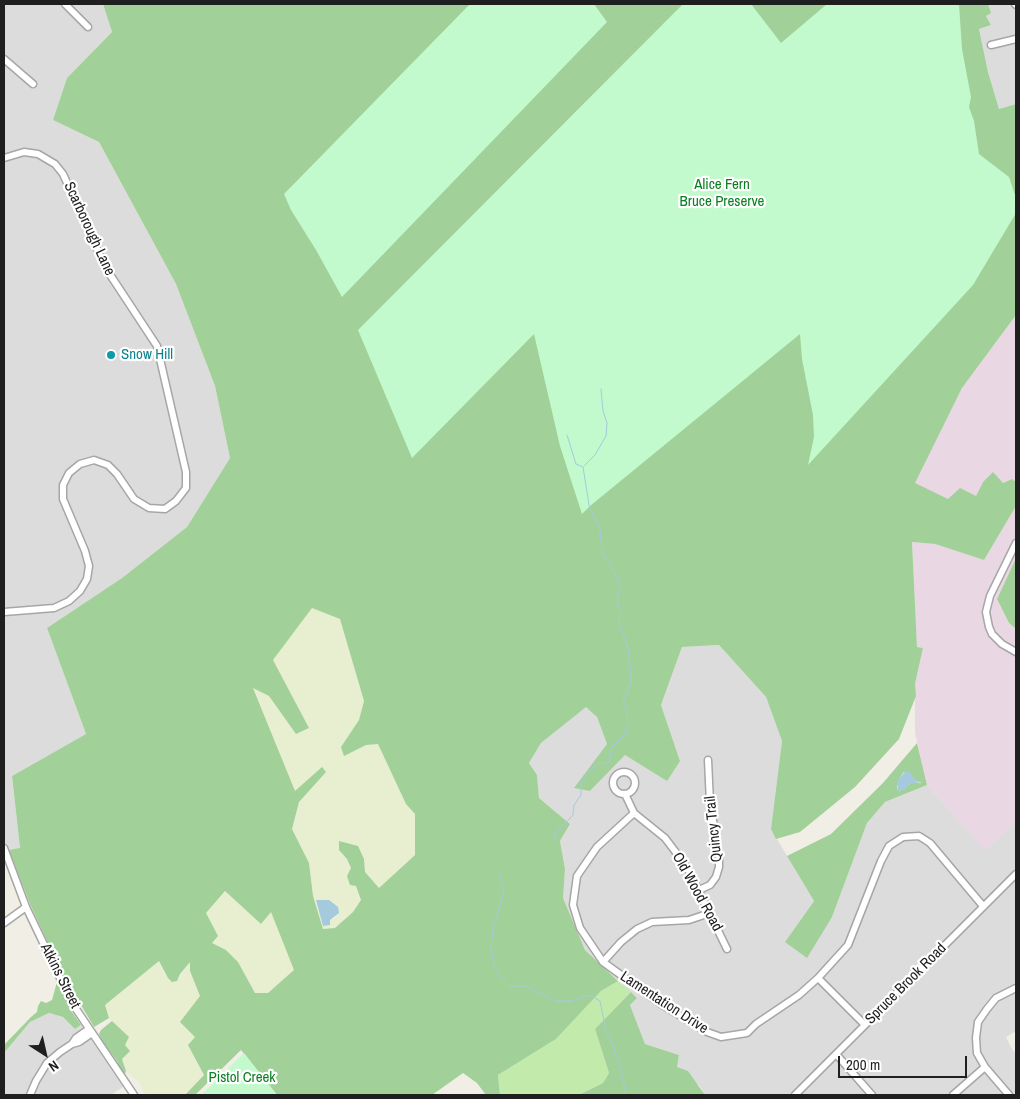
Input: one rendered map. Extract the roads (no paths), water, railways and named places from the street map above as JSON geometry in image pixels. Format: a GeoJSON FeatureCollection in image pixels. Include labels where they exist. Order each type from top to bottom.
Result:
{"type":"FeatureCollection","features":[{"type":"Feature","properties":{"kind":"street"},"geometry":{"type":"LineString","coordinates":[[65,4],[88,27]]}},
{"type":"Feature","properties":{"kind":"street"},"geometry":{"type":"LineString","coordinates":[[992,45],[1016,39]]}},
{"type":"Feature","properties":{"kind":"street"},"geometry":{"type":"LineString","coordinates":[[4,59],[32,84]]}},
{"type":"Feature","properties":{"kind":"street","name":"Scarborough Lane"},"geometry":{"type":"LineString","coordinates":[[4,158],[24,152],[38,154],[55,164],[63,174],[104,267],[157,346],[186,472],[186,488],[176,502],[165,509],[149,508],[134,499],[117,474],[108,465],[94,460],[80,464],[69,473],[63,485],[63,499],[85,551],[88,566],[87,579],[80,591],[69,602],[54,608],[4,612]]}},
{"type":"Feature","properties":{"kind":"street"},"geometry":{"type":"LineString","coordinates":[[1016,543],[990,596],[986,612],[992,634],[1002,644],[1016,652]]}},
{"type":"Feature","properties":{"kind":"street","name":"Quincy Trail"},"geometry":{"type":"LineString","coordinates":[[699,890],[710,885],[716,877],[719,867],[710,803],[708,760]]}},
{"type":"Feature","properties":{"kind":"street","name":"Old Wood Road"},"geometry":{"type":"LineString","coordinates":[[625,794],[634,813],[665,838],[687,867],[727,949]]}},
{"type":"Feature","properties":{"kind":"street","name":"Lamentation Drive"},"geometry":{"type":"LineString","coordinates":[[634,813],[597,846],[577,876],[573,905],[580,928],[603,962],[664,1006],[707,1032],[721,1038],[747,1033],[756,1024],[799,995],[818,978],[848,945],[881,861],[889,846],[903,837],[919,836],[930,843],[983,906]]}},
{"type":"Feature","properties":{"kind":"street","name":"Atkins Street"},"geometry":{"type":"LineString","coordinates":[[4,848],[26,907],[72,1003],[134,1095]]}},
{"type":"Feature","properties":{"kind":"street","name":"Spruce Brook Road"},"geometry":{"type":"LineString","coordinates":[[795,1095],[1016,874]]}},
{"type":"Feature","properties":{"kind":"street"},"geometry":{"type":"LineString","coordinates":[[4,923],[26,907]]}},
{"type":"Feature","properties":{"kind":"street"},"geometry":{"type":"LineString","coordinates":[[603,962],[636,929],[652,922],[689,920],[710,913]]}},
{"type":"Feature","properties":{"kind":"street"},"geometry":{"type":"LineString","coordinates":[[818,978],[865,1025]]}},
{"type":"Feature","properties":{"kind":"street"},"geometry":{"type":"LineString","coordinates":[[1009,1095],[985,1067],[977,1053],[976,1038],[978,1022],[986,1009],[996,998],[1016,988]]}},
{"type":"Feature","properties":{"kind":"street"},"geometry":{"type":"LineString","coordinates":[[30,1095],[36,1080],[47,1063],[72,1044],[79,1042],[91,1031]]}},
{"type":"Feature","properties":{"kind":"street"},"geometry":{"type":"LineString","coordinates":[[836,1054],[872,1095]]}},
{"type":"Feature","properties":{"kind":"street"},"geometry":{"type":"LineString","coordinates":[[953,1095],[985,1067]]}},
{"type":"Feature","properties":{"kind":"water"},"geometry":{"type":"Polygon","coordinates":[[[906,771],[910,772],[916,781],[922,784],[911,783],[904,790],[900,791],[898,790],[897,782],[906,771]]]}},
{"type":"Feature","properties":{"kind":"water"},"geometry":{"type":"Polygon","coordinates":[[[316,900],[329,900],[338,907],[339,913],[330,920],[330,925],[323,926],[316,900]]]}},
{"type":"Feature","properties":{"kind":"waterway"},"geometry":{"type":"LineString","coordinates":[[584,466],[595,455],[606,436],[607,423],[603,411],[601,389]]}},
{"type":"Feature","properties":{"kind":"waterway"},"geometry":{"type":"LineString","coordinates":[[555,839],[555,834],[573,815],[574,805],[581,795],[581,785],[588,772],[599,763],[609,762],[612,747],[626,733],[628,724],[627,712],[623,703],[631,681],[628,648],[619,623],[620,610],[617,600],[620,588],[618,579],[602,551],[600,530],[589,505],[583,467],[576,464],[567,435]]}},
{"type":"Feature","properties":{"kind":"waterway"},"geometry":{"type":"LineString","coordinates":[[499,872],[504,891],[493,928],[491,946],[494,966],[509,986],[526,986],[556,1001],[570,1001],[590,995],[600,1001],[606,1031],[614,1047],[626,1095]]}},
{"type":"Feature","properties":{"kind":"place","name":"Snow Hill"},"geometry":{"type":"Point","coordinates":[111,355]}},
{"type":"Feature","properties":{"kind":"park label","name":"Alice Fern Bruce Preserve"},"geometry":{"type":"Point","coordinates":[722,194]}},
{"type":"Feature","properties":{"kind":"park label","name":"Pistol Creek"},"geometry":{"type":"Point","coordinates":[242,1078]}}]}
